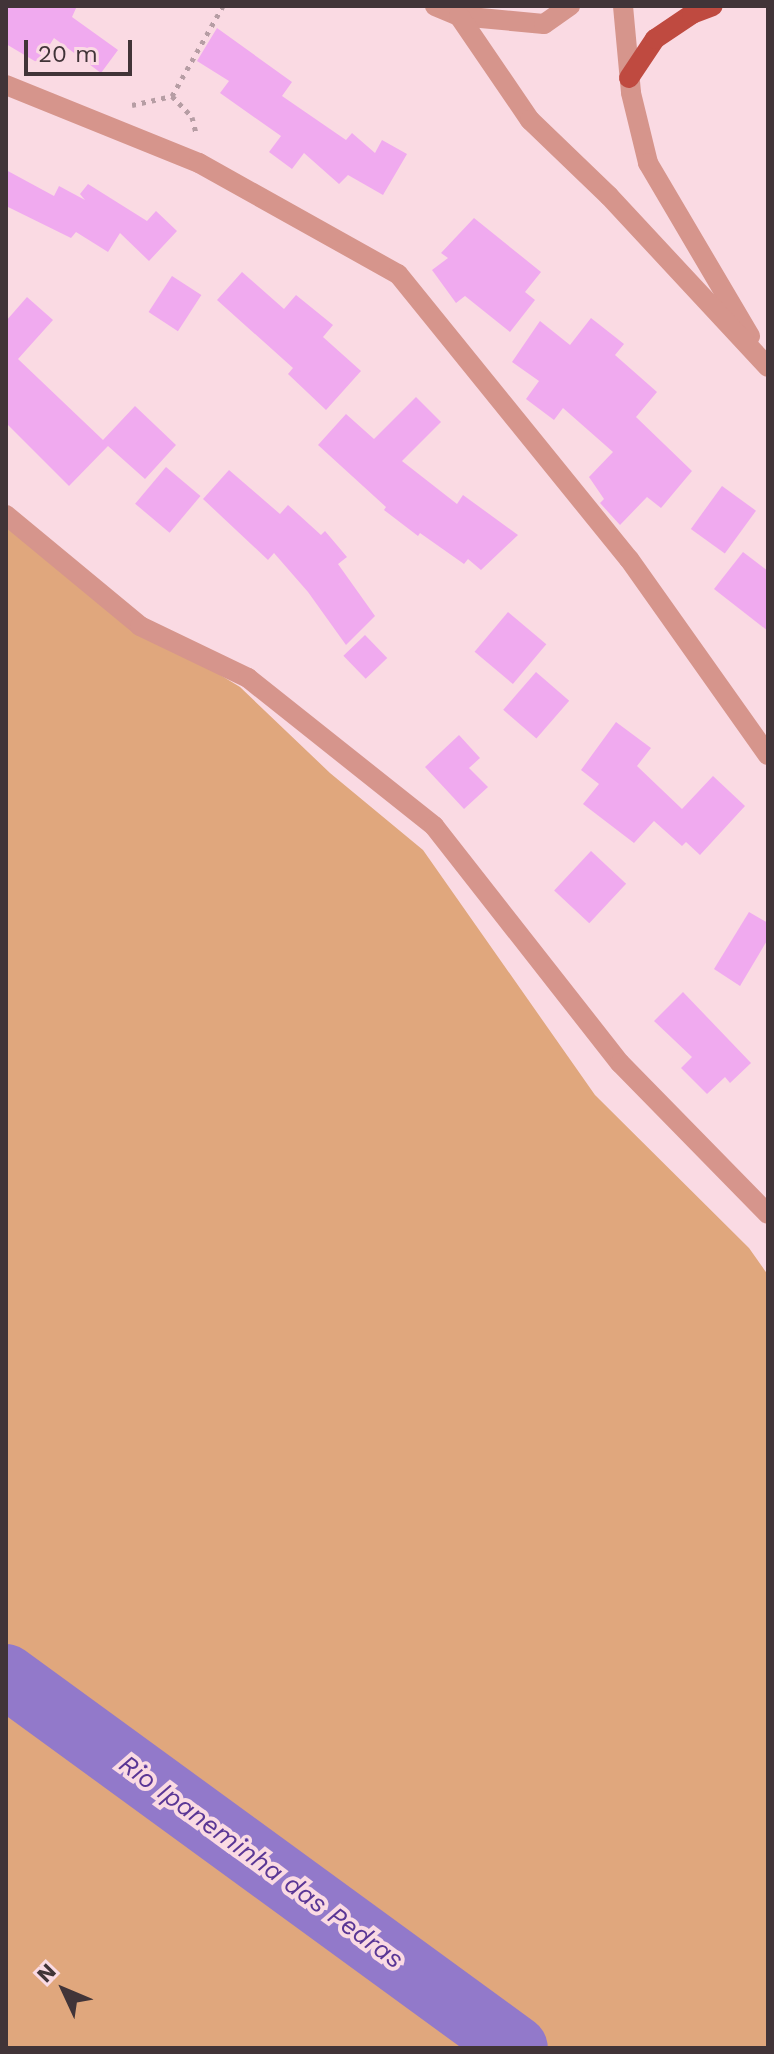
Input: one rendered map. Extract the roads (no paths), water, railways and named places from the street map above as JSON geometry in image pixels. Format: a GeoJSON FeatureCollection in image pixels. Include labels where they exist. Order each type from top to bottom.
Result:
{"type":"FeatureCollection","features":[{"type":"Feature","properties":{"kind":"main road"},"geometry":{"type":"LineString","coordinates":[[629,78],[655,39],[692,14],[713,6]]}},
{"type":"Feature","properties":{"kind":"street"},"geometry":{"type":"LineString","coordinates":[[435,6],[459,16],[544,24],[570,6]]}},
{"type":"Feature","properties":{"kind":"street"},"geometry":{"type":"LineString","coordinates":[[623,6],[629,78],[648,163],[768,367]]}},
{"type":"Feature","properties":{"kind":"street"},"geometry":{"type":"LineString","coordinates":[[459,16],[530,120],[609,196],[768,367]]}},
{"type":"Feature","properties":{"kind":"street"},"geometry":{"type":"LineString","coordinates":[[6,85],[199,163],[398,274],[629,559],[768,755]]}},
{"type":"Feature","properties":{"kind":"street"},"geometry":{"type":"LineString","coordinates":[[6,515],[140,626],[248,678],[434,826],[620,1063],[768,1214]]}},
{"type":"Feature","properties":{"kind":"waterway","name":"Rio Ipaneminha das Pedras"},"geometry":{"type":"LineString","coordinates":[[6,1676],[516,2048]]}}]}
